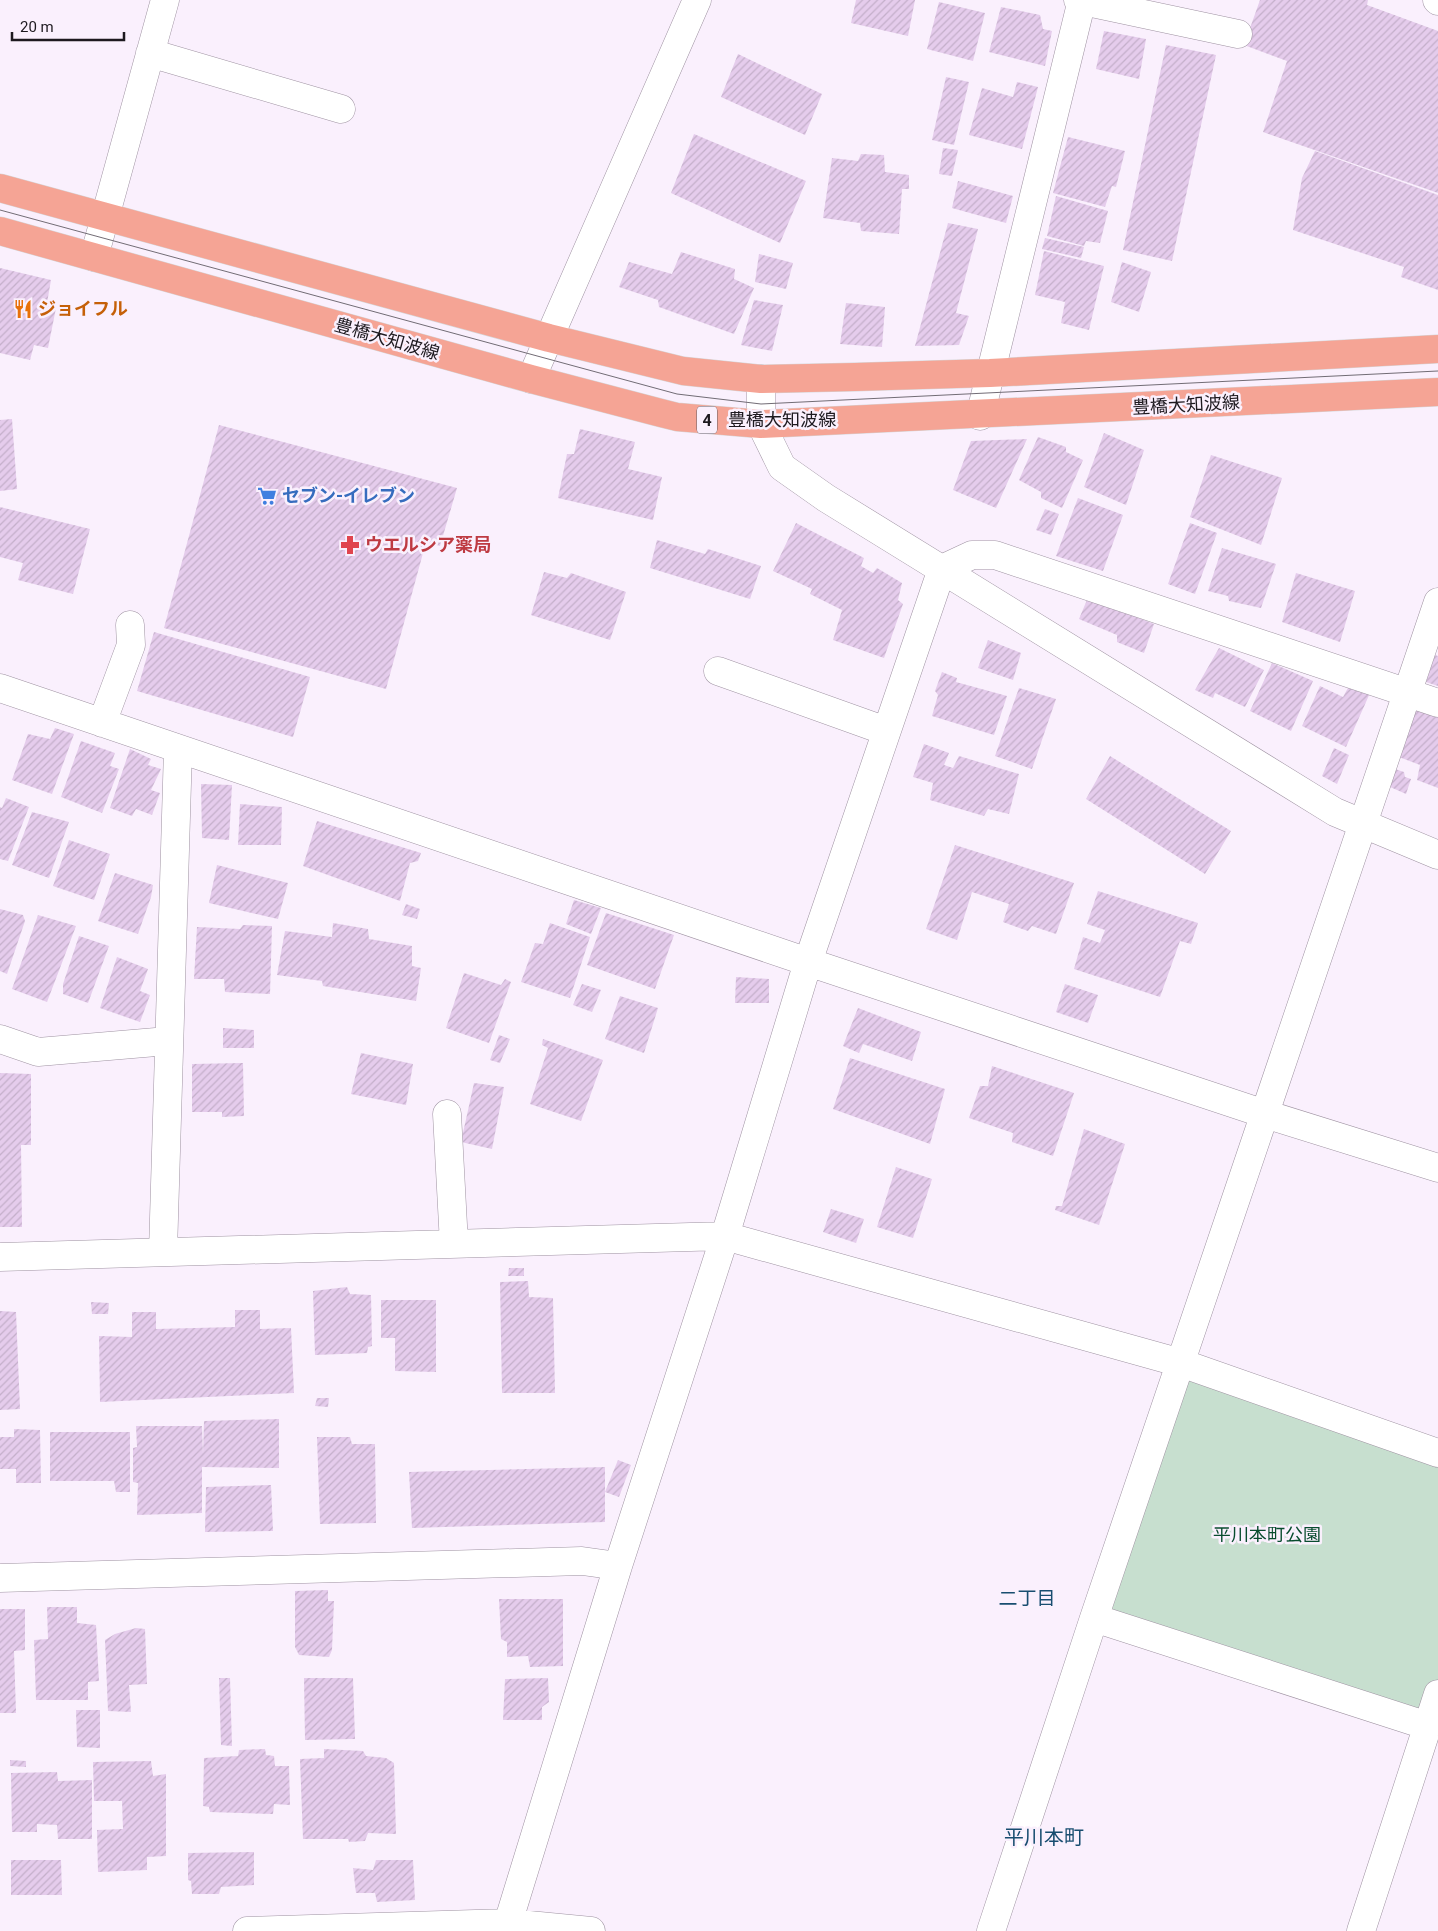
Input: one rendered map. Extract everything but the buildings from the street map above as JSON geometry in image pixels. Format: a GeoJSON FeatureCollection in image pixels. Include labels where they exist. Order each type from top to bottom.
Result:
{"type":"FeatureCollection","features":[{"type":"Feature","properties":{"kind":"main road"},"geometry":{"type":"LineString","coordinates":[[0,188],[549,338],[683,371],[761,380],[990,373],[1438,349]]}},
{"type":"Feature","properties":{"kind":"main road","name":"豊橋大知波線"},"geometry":{"type":"LineString","coordinates":[[0,231],[531,380],[677,417],[761,424],[980,416],[1438,392]]}},
{"type":"Feature","properties":{"kind":"street"},"geometry":{"type":"LineString","coordinates":[[94,258],[165,0]]}},
{"type":"Feature","properties":{"kind":"street"},"geometry":{"type":"LineString","coordinates":[[531,380],[697,0]]}},
{"type":"Feature","properties":{"kind":"street"},"geometry":{"type":"LineString","coordinates":[[980,416],[1080,0],[1238,34]]}},
{"type":"Feature","properties":{"kind":"street"},"geometry":{"type":"LineString","coordinates":[[150,53],[341,109]]}},
{"type":"Feature","properties":{"kind":"street"},"geometry":{"type":"LineString","coordinates":[[761,380],[761,424],[782,467],[872,528],[942,569],[1335,812],[1438,855]]}},
{"type":"Feature","properties":{"kind":"street"},"geometry":{"type":"LineString","coordinates":[[508,1927],[618,1566],[725,1236],[808,962],[942,569],[972,555],[995,555],[1438,703]]}},
{"type":"Feature","properties":{"kind":"street"},"geometry":{"type":"LineString","coordinates":[[991,1931],[1094,1618],[1438,602]]}},
{"type":"Feature","properties":{"kind":"street"},"geometry":{"type":"LineString","coordinates":[[102,723],[132,645],[130,625]]}},
{"type":"Feature","properties":{"kind":"street"},"geometry":{"type":"LineString","coordinates":[[718,671],[886,731]]}},
{"type":"Feature","properties":{"kind":"street"},"geometry":{"type":"LineString","coordinates":[[0,688],[808,962],[1265,1114],[1438,1168]]}},
{"type":"Feature","properties":{"kind":"street"},"geometry":{"type":"LineString","coordinates":[[163,1252],[178,749]]}},
{"type":"Feature","properties":{"kind":"street"},"geometry":{"type":"LineString","coordinates":[[0,1039],[38,1052],[168,1041]]}},
{"type":"Feature","properties":{"kind":"street"},"geometry":{"type":"LineString","coordinates":[[447,1114],[454,1244]]}},
{"type":"Feature","properties":{"kind":"street"},"geometry":{"type":"LineString","coordinates":[[0,1257],[725,1236],[1181,1363],[1438,1453]]}},
{"type":"Feature","properties":{"kind":"street"},"geometry":{"type":"LineString","coordinates":[[0,1578],[582,1561],[618,1566]]}},
{"type":"Feature","properties":{"kind":"street"},"geometry":{"type":"LineString","coordinates":[[1094,1618],[1428,1726]]}},
{"type":"Feature","properties":{"kind":"street"},"geometry":{"type":"LineString","coordinates":[[1360,1931],[1438,1694]]}},
{"type":"Feature","properties":{"kind":"street"},"geometry":{"type":"LineString","coordinates":[[247,1931],[508,1927],[591,1931]]}},
{"type":"Feature","properties":{"kind":"green space","name":"平川本町公園"},"geometry":{"type":"Polygon","coordinates":[[[1204,1375],[1438,1453],[1438,1691],[1428,1726],[1094,1618],[1174,1386],[1204,1375]]]}},
{"type":"Feature","properties":{"kind":"tram line"},"geometry":{"type":"LineString","coordinates":[[0,210],[677,394],[761,404],[1438,371]]}},
{"type":"Feature","properties":{"kind":"place","name":"ジョイフル"},"geometry":{"type":"Point","coordinates":[23,309]}},
{"type":"Feature","properties":{"kind":"place","name":"セブン-イレブン"},"geometry":{"type":"Point","coordinates":[267,496]}},
{"type":"Feature","properties":{"kind":"place","name":"ウエルシア薬局"},"geometry":{"type":"Point","coordinates":[350,545]}},
{"type":"Feature","properties":{"kind":"district","name":"二丁目"},"geometry":{"type":"Point","coordinates":[1027,1598]}},
{"type":"Feature","properties":{"kind":"district","name":"平川本町"},"geometry":{"type":"Point","coordinates":[1044,1837]}}]}
